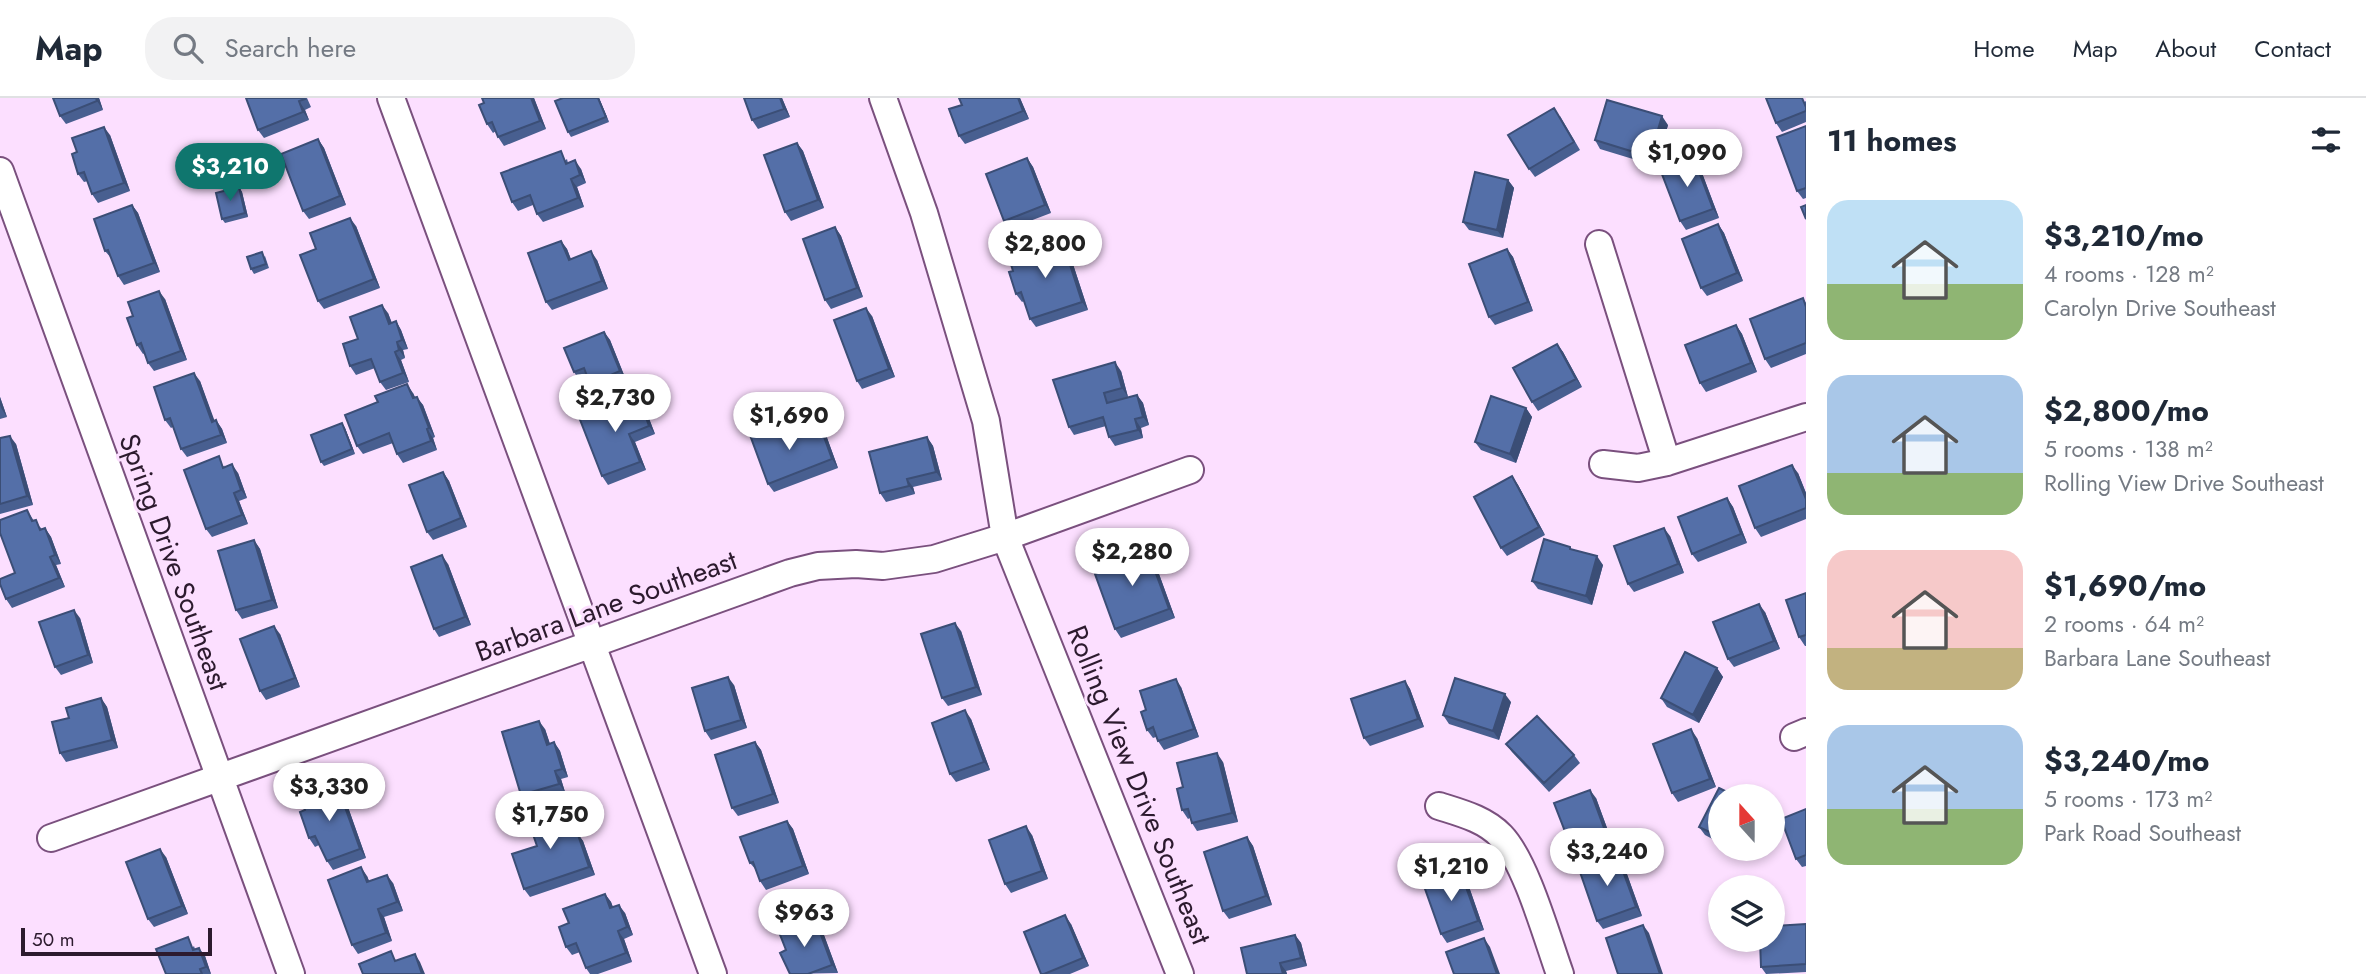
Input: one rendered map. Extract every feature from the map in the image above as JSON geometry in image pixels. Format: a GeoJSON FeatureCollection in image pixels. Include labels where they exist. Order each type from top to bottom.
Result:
{"type":"FeatureCollection","features":[{"type":"Feature","properties":{"kind":"street"},"geometry":{"type":"LineString","coordinates":[[391,98],[713,974]]}},
{"type":"Feature","properties":{"kind":"street","name":"Rolling View Drive Southeast"},"geometry":{"type":"LineString","coordinates":[[883,98],[925,213],[986,421],[1005,537],[1180,974]]}},
{"type":"Feature","properties":{"kind":"street","name":"Spring Drive Southeast"},"geometry":{"type":"LineString","coordinates":[[0,171],[291,974]]}},
{"type":"Feature","properties":{"kind":"street"},"geometry":{"type":"LineString","coordinates":[[1599,244],[1667,462]]}},
{"type":"Feature","properties":{"kind":"street"},"geometry":{"type":"LineString","coordinates":[[1603,464],[1639,468],[1667,462],[1806,417]]}},
{"type":"Feature","properties":{"kind":"street","name":"Barbara Lane Southeast"},"geometry":{"type":"LineString","coordinates":[[51,838],[790,573],[818,566],[911,564],[934,559],[1005,537],[1190,470]]}},
{"type":"Feature","properties":{"kind":"street"},"geometry":{"type":"LineString","coordinates":[[1439,806],[1477,818],[1501,836],[1519,861],[1560,974]]}},
{"type":"Feature","properties":{"kind":"building"},"geometry":{"type":"Polygon","coordinates":[[[53,98],[96,98],[97,101],[60,116],[53,98]]]}},
{"type":"Feature","properties":{"kind":"building"},"geometry":{"type":"Polygon","coordinates":[[[246,98],[305,99],[299,101],[303,112],[258,130],[246,98]]]}},
{"type":"Feature","properties":{"kind":"building"},"geometry":{"type":"Polygon","coordinates":[[[482,98],[531,98],[540,121],[498,137],[492,122],[487,124],[479,105],[484,103],[482,98]]]}},
{"type":"Feature","properties":{"kind":"building"},"geometry":{"type":"Polygon","coordinates":[[[563,98],[598,98],[606,117],[568,132],[555,101],[563,98]]]}},
{"type":"Feature","properties":{"kind":"building"},"geometry":{"type":"Polygon","coordinates":[[[744,98],[780,98],[784,109],[752,120],[744,98]]]}},
{"type":"Feature","properties":{"kind":"building"},"geometry":{"type":"Polygon","coordinates":[[[959,98],[1018,98],[1023,111],[959,136],[949,109],[962,105],[959,98]]]}},
{"type":"Feature","properties":{"kind":"building"},"geometry":{"type":"Polygon","coordinates":[[[1766,98],[1802,98],[1806,111],[1776,123],[1766,98]]]}},
{"type":"Feature","properties":{"kind":"building"},"geometry":{"type":"Polygon","coordinates":[[[1607,100],[1662,116],[1650,157],[1595,140],[1607,100]]]}},
{"type":"Feature","properties":{"kind":"building"},"geometry":{"type":"Polygon","coordinates":[[[1554,108],[1574,142],[1529,169],[1508,135],[1554,108]]]}},
{"type":"Feature","properties":{"kind":"building"},"geometry":{"type":"Polygon","coordinates":[[[1806,126],[1806,188],[1797,191],[1777,137],[1806,126]]]}},
{"type":"Feature","properties":{"kind":"building"},"geometry":{"type":"Polygon","coordinates":[[[104,127],[124,183],[92,194],[84,172],[78,174],[72,154],[77,152],[72,138],[104,127]]]}},
{"type":"Feature","properties":{"kind":"building"},"geometry":{"type":"Polygon","coordinates":[[[318,139],[340,196],[303,211],[281,154],[318,139]]]}},
{"type":"Feature","properties":{"kind":"building"},"geometry":{"type":"Polygon","coordinates":[[[797,143],[818,200],[785,212],[764,155],[797,143]]]}},
{"type":"Feature","properties":{"kind":"building"},"geometry":{"type":"Polygon","coordinates":[[[561,151],[566,164],[575,160],[580,175],[571,179],[578,198],[537,214],[530,195],[512,202],[501,173],[561,151]]]}},
{"type":"Feature","properties":{"kind":"building"},"geometry":{"type":"Polygon","coordinates":[[[1693,156],[1713,209],[1680,221],[1660,169],[1693,156]]]}},
{"type":"Feature","properties":{"kind":"building"},"geometry":{"type":"Polygon","coordinates":[[[1027,158],[1045,205],[1004,221],[986,174],[1027,158]]]}},
{"type":"Feature","properties":{"kind":"building"},"geometry":{"type":"Polygon","coordinates":[[[1475,172],[1508,180],[1497,230],[1463,222],[1475,172]]]}},
{"type":"Feature","properties":{"kind":"building"},"geometry":{"type":"Polygon","coordinates":[[[239,187],[245,213],[222,219],[216,193],[239,187]]]}},
{"type":"Feature","properties":{"kind":"building"},"geometry":{"type":"Polygon","coordinates":[[[132,205],[154,263],[118,276],[108,250],[105,251],[94,219],[132,205]]]}},
{"type":"Feature","properties":{"kind":"building"},"geometry":{"type":"Polygon","coordinates":[[[1806,205],[1806,219],[1801,207],[1806,205]]]}},
{"type":"Feature","properties":{"kind":"building"},"geometry":{"type":"Polygon","coordinates":[[[350,218],[374,279],[318,301],[300,255],[316,249],[310,233],[350,218]]]}},
{"type":"Feature","properties":{"kind":"building"},"geometry":{"type":"Polygon","coordinates":[[[1718,224],[1737,273],[1701,288],[1682,239],[1718,224]]]}},
{"type":"Feature","properties":{"kind":"building"},"geometry":{"type":"Polygon","coordinates":[[[835,227],[857,288],[825,300],[803,239],[835,227]]]}},
{"type":"Feature","properties":{"kind":"building"},"geometry":{"type":"Polygon","coordinates":[[[1062,240],[1082,302],[1030,319],[1021,292],[1016,294],[1009,272],[1013,271],[1009,258],[1062,240]]]}},
{"type":"Feature","properties":{"kind":"building"},"geometry":{"type":"Polygon","coordinates":[[[561,241],[569,260],[591,251],[602,281],[546,302],[528,253],[561,241]]]}},
{"type":"Feature","properties":{"kind":"building"},"geometry":{"type":"Polygon","coordinates":[[[1507,249],[1528,302],[1489,317],[1469,264],[1507,249]]]}},
{"type":"Feature","properties":{"kind":"building"},"geometry":{"type":"Polygon","coordinates":[[[262,252],[266,264],[251,269],[247,257],[262,252]]]}},
{"type":"Feature","properties":{"kind":"building"},"geometry":{"type":"Polygon","coordinates":[[[159,291],[181,351],[148,363],[141,343],[137,345],[127,318],[133,316],[128,302],[159,291]]]}},
{"type":"Feature","properties":{"kind":"building"},"geometry":{"type":"Polygon","coordinates":[[[1803,298],[1806,307],[1806,343],[1765,359],[1750,319],[1803,298]]]}},
{"type":"Feature","properties":{"kind":"building"},"geometry":{"type":"Polygon","coordinates":[[[382,305],[389,324],[396,321],[402,340],[397,342],[399,350],[395,352],[403,373],[380,382],[371,359],[350,366],[343,344],[358,339],[350,317],[382,305]]]}},
{"type":"Feature","properties":{"kind":"building"},"geometry":{"type":"Polygon","coordinates":[[[866,308],[889,369],[857,381],[834,320],[866,308]]]}},
{"type":"Feature","properties":{"kind":"building"},"geometry":{"type":"Polygon","coordinates":[[[1736,325],[1751,363],[1700,383],[1685,345],[1736,325]]]}},
{"type":"Feature","properties":{"kind":"building"},"geometry":{"type":"Polygon","coordinates":[[[604,332],[620,371],[590,384],[584,368],[574,372],[564,348],[604,332]]]}},
{"type":"Feature","properties":{"kind":"building"},"geometry":{"type":"Polygon","coordinates":[[[1557,344],[1576,379],[1532,402],[1513,368],[1557,344]]]}},
{"type":"Feature","properties":{"kind":"building"},"geometry":{"type":"Polygon","coordinates":[[[1115,362],[1122,388],[1104,393],[1107,403],[1137,395],[1143,417],[1135,419],[1138,430],[1109,437],[1103,417],[1069,427],[1053,380],[1115,362]]]}},
{"type":"Feature","properties":{"kind":"building"},"geometry":{"type":"Polygon","coordinates":[[[194,373],[212,422],[216,420],[221,435],[181,449],[170,418],[165,420],[154,387],[194,373]]]}},
{"type":"Feature","properties":{"kind":"building"},"geometry":{"type":"Polygon","coordinates":[[[407,384],[413,398],[417,397],[431,441],[397,454],[389,433],[357,446],[345,415],[378,402],[375,396],[407,384]]]}},
{"type":"Feature","properties":{"kind":"building"},"geometry":{"type":"Polygon","coordinates":[[[638,395],[649,426],[629,434],[640,462],[602,476],[579,417],[638,395]]]}},
{"type":"Feature","properties":{"kind":"building"},"geometry":{"type":"Polygon","coordinates":[[[1491,396],[1526,408],[1510,454],[1475,442],[1491,396]]]}},
{"type":"Feature","properties":{"kind":"building"},"geometry":{"type":"Polygon","coordinates":[[[342,423],[352,449],[321,462],[311,435],[342,423]]]}},
{"type":"Feature","properties":{"kind":"building"},"geometry":{"type":"Polygon","coordinates":[[[780,423],[786,440],[820,426],[832,459],[768,484],[750,435],[780,423]]]}},
{"type":"Feature","properties":{"kind":"building"},"geometry":{"type":"Polygon","coordinates":[[[10,436],[27,496],[0,504],[0,438],[10,436]]]}},
{"type":"Feature","properties":{"kind":"building"},"geometry":{"type":"Polygon","coordinates":[[[927,437],[936,472],[907,479],[909,486],[880,493],[869,452],[927,437]]]}},
{"type":"Feature","properties":{"kind":"building"},"geometry":{"type":"Polygon","coordinates":[[[219,456],[223,468],[232,464],[241,490],[234,493],[242,515],[206,529],[184,470],[219,456]]]}},
{"type":"Feature","properties":{"kind":"building"},"geometry":{"type":"Polygon","coordinates":[[[1792,465],[1806,499],[1806,508],[1755,528],[1739,486],[1792,465]]]}},
{"type":"Feature","properties":{"kind":"building"},"geometry":{"type":"Polygon","coordinates":[[[443,472],[461,518],[427,532],[409,485],[443,472]]]}},
{"type":"Feature","properties":{"kind":"building"},"geometry":{"type":"Polygon","coordinates":[[[1512,476],[1539,527],[1501,548],[1474,497],[1512,476]]]}},
{"type":"Feature","properties":{"kind":"building"},"geometry":{"type":"Polygon","coordinates":[[[1727,498],[1741,534],[1692,554],[1678,517],[1727,498]]]}},
{"type":"Feature","properties":{"kind":"building"},"geometry":{"type":"Polygon","coordinates":[[[27,510],[40,530],[45,528],[55,555],[50,557],[59,578],[6,599],[0,579],[15,573],[0,533],[0,520],[27,510]]]}},
{"type":"Feature","properties":{"kind":"building"},"geometry":{"type":"Polygon","coordinates":[[[1664,528],[1678,564],[1628,584],[1614,546],[1664,528]]]}},
{"type":"Feature","properties":{"kind":"building"},"geometry":{"type":"Polygon","coordinates":[[[1544,539],[1597,556],[1586,596],[1532,581],[1544,539]]]}},
{"type":"Feature","properties":{"kind":"building"},"geometry":{"type":"Polygon","coordinates":[[[254,540],[272,600],[236,610],[218,551],[254,540]]]}},
{"type":"Feature","properties":{"kind":"building"},"geometry":{"type":"Polygon","coordinates":[[[1145,544],[1169,609],[1115,629],[1095,574],[1119,565],[1115,555],[1145,544]]]}},
{"type":"Feature","properties":{"kind":"building"},"geometry":{"type":"Polygon","coordinates":[[[442,555],[465,617],[434,629],[411,567],[442,555]]]}},
{"type":"Feature","properties":{"kind":"building"},"geometry":{"type":"Polygon","coordinates":[[[1806,593],[1806,635],[1799,637],[1786,600],[1806,593]]]}},
{"type":"Feature","properties":{"kind":"building"},"geometry":{"type":"Polygon","coordinates":[[[1759,604],[1774,641],[1728,659],[1713,622],[1759,604]]]}},
{"type":"Feature","properties":{"kind":"building"},"geometry":{"type":"Polygon","coordinates":[[[74,610],[88,655],[55,667],[39,622],[74,610]]]}},
{"type":"Feature","properties":{"kind":"building"},"geometry":{"type":"Polygon","coordinates":[[[955,623],[976,687],[942,698],[921,634],[955,623]]]}},
{"type":"Feature","properties":{"kind":"building"},"geometry":{"type":"Polygon","coordinates":[[[274,626],[295,678],[260,691],[240,639],[274,626]]]}},
{"type":"Feature","properties":{"kind":"building"},"geometry":{"type":"Polygon","coordinates":[[[1685,652],[1717,668],[1693,715],[1661,698],[1685,652]]]}},
{"type":"Feature","properties":{"kind":"building"},"geometry":{"type":"Polygon","coordinates":[[[728,677],[741,720],[705,731],[692,688],[728,677]]]}},
{"type":"Feature","properties":{"kind":"building"},"geometry":{"type":"Polygon","coordinates":[[[1455,678],[1505,694],[1493,731],[1443,715],[1455,678]]]}},
{"type":"Feature","properties":{"kind":"building"},"geometry":{"type":"Polygon","coordinates":[[[1176,679],[1194,729],[1158,741],[1153,727],[1147,730],[1141,712],[1146,710],[1140,691],[1176,679]]]}},
{"type":"Feature","properties":{"kind":"building"},"geometry":{"type":"Polygon","coordinates":[[[1405,681],[1418,719],[1364,738],[1351,699],[1405,681]]]}},
{"type":"Feature","properties":{"kind":"building"},"geometry":{"type":"Polygon","coordinates":[[[101,698],[112,740],[60,753],[52,722],[69,718],[66,708],[101,698]]]}},
{"type":"Feature","properties":{"kind":"building"},"geometry":{"type":"Polygon","coordinates":[[[965,710],[984,762],[950,774],[932,723],[965,710]]]}},
{"type":"Feature","properties":{"kind":"building"},"geometry":{"type":"Polygon","coordinates":[[[1537,716],[1574,755],[1544,783],[1506,744],[1537,716]]]}},
{"type":"Feature","properties":{"kind":"building"},"geometry":{"type":"Polygon","coordinates":[[[539,721],[547,745],[554,742],[562,769],[555,771],[559,784],[521,795],[502,732],[539,721]]]}},
{"type":"Feature","properties":{"kind":"building"},"geometry":{"type":"Polygon","coordinates":[[[1691,729],[1710,779],[1672,793],[1653,744],[1691,729]]]}},
{"type":"Feature","properties":{"kind":"building"},"geometry":{"type":"Polygon","coordinates":[[[755,742],[773,794],[732,808],[715,755],[755,742]]]}},
{"type":"Feature","properties":{"kind":"building"},"geometry":{"type":"Polygon","coordinates":[[[1217,753],[1232,813],[1192,823],[1188,809],[1182,810],[1177,789],[1183,787],[1177,763],[1217,753]]]}},
{"type":"Feature","properties":{"kind":"building"},"geometry":{"type":"Polygon","coordinates":[[[337,785],[360,849],[327,861],[315,836],[309,838],[300,812],[305,810],[301,798],[337,785]]]}},
{"type":"Feature","properties":{"kind":"building"},"geometry":{"type":"Polygon","coordinates":[[[1590,790],[1608,839],[1573,852],[1554,803],[1590,790]]]}},
{"type":"Feature","properties":{"kind":"building"},"geometry":{"type":"Polygon","coordinates":[[[564,808],[573,834],[577,832],[589,867],[524,889],[512,854],[537,846],[528,820],[564,808]]]}},
{"type":"Feature","properties":{"kind":"building"},"geometry":{"type":"Polygon","coordinates":[[[1708,809],[1708,831],[1699,827],[1708,809]]]}},
{"type":"Feature","properties":{"kind":"building"},"geometry":{"type":"Polygon","coordinates":[[[1806,809],[1806,855],[1796,859],[1785,830],[1785,817],[1806,809]]]}},
{"type":"Feature","properties":{"kind":"building"},"geometry":{"type":"Polygon","coordinates":[[[787,821],[803,866],[760,881],[740,837],[787,821]]]}},
{"type":"Feature","properties":{"kind":"building"},"geometry":{"type":"Polygon","coordinates":[[[1026,826],[1042,871],[1005,884],[989,840],[1026,826]]]}},
{"type":"Feature","properties":{"kind":"building"},"geometry":{"type":"Polygon","coordinates":[[[1247,837],[1266,896],[1223,911],[1204,852],[1247,837]]]}},
{"type":"Feature","properties":{"kind":"building"},"geometry":{"type":"Polygon","coordinates":[[[160,849],[182,906],[148,919],[126,862],[160,849]]]}},
{"type":"Feature","properties":{"kind":"building"},"geometry":{"type":"Polygon","coordinates":[[[1617,855],[1636,907],[1597,921],[1579,869],[1617,855]]]}},
{"type":"Feature","properties":{"kind":"building"},"geometry":{"type":"Polygon","coordinates":[[[361,867],[367,882],[387,875],[397,902],[378,909],[386,933],[352,945],[328,880],[361,867]]]}},
{"type":"Feature","properties":{"kind":"building"},"geometry":{"type":"Polygon","coordinates":[[[1461,873],[1478,921],[1441,934],[1424,886],[1461,873]]]}},
{"type":"Feature","properties":{"kind":"building"},"geometry":{"type":"Polygon","coordinates":[[[605,894],[610,908],[619,905],[627,927],[618,931],[626,953],[586,968],[576,943],[566,947],[559,927],[569,923],[563,909],[605,894]]]}},
{"type":"Feature","properties":{"kind":"building"},"geometry":{"type":"Polygon","coordinates":[[[1065,915],[1083,958],[1041,974],[1024,932],[1065,915]]]}},
{"type":"Feature","properties":{"kind":"building"},"geometry":{"type":"Polygon","coordinates":[[[815,919],[832,965],[808,974],[790,974],[780,953],[786,950],[779,932],[815,919]]]}},
{"type":"Feature","properties":{"kind":"building"},"geometry":{"type":"Polygon","coordinates":[[[1806,924],[1806,964],[1761,967],[1760,952],[1785,952],[1785,925],[1806,924]]]}},
{"type":"Feature","properties":{"kind":"building"},"geometry":{"type":"Polygon","coordinates":[[[1643,925],[1660,974],[1618,974],[1606,938],[1643,925]]]}},
{"type":"Feature","properties":{"kind":"building"},"geometry":{"type":"Polygon","coordinates":[[[1295,935],[1301,958],[1280,963],[1283,974],[1247,974],[1241,948],[1295,935]]]}},
{"type":"Feature","properties":{"kind":"building"},"geometry":{"type":"Polygon","coordinates":[[[188,937],[193,950],[199,948],[206,967],[200,969],[202,974],[166,974],[156,949],[188,937]]]}},
{"type":"Feature","properties":{"kind":"building"},"geometry":{"type":"Polygon","coordinates":[[[1484,938],[1497,974],[1454,974],[1446,952],[1484,938]]]}},
{"type":"Feature","properties":{"kind":"building"},"geometry":{"type":"Polygon","coordinates":[[[391,951],[395,961],[415,954],[422,974],[363,974],[359,964],[391,951]]]}}]}
